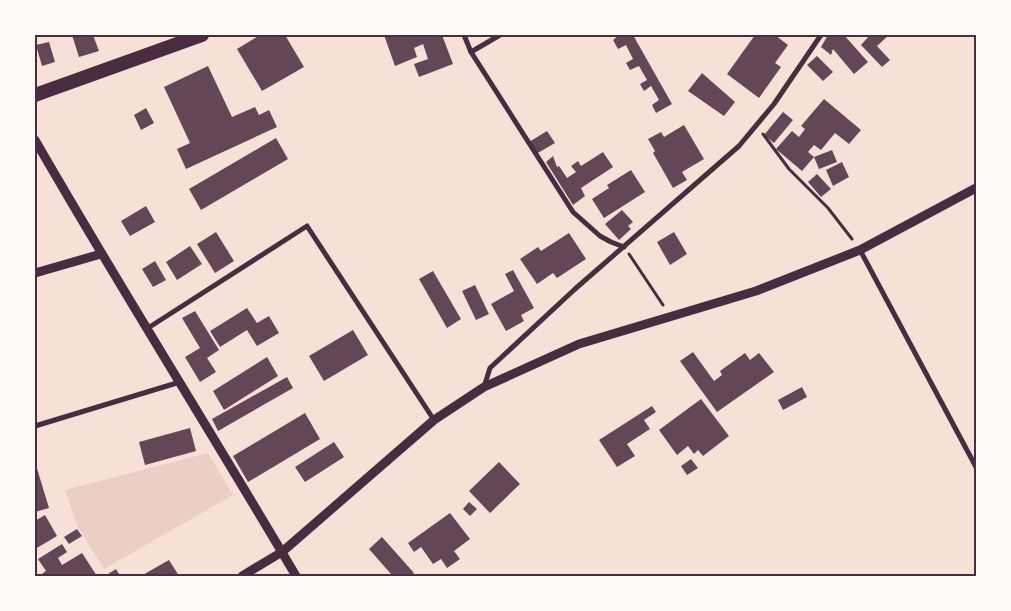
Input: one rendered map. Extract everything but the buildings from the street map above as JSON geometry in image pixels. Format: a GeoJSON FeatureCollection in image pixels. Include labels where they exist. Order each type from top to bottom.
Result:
{"type":"FeatureCollection","features":[{"type":"Feature","properties":{"kind":"highway"},"geometry":{"type":"LineString","coordinates":[[35,95],[202,35]]}},
{"type":"Feature","properties":{"kind":"street"},"geometry":{"type":"LineString","coordinates":[[464,35],[471,52],[573,212],[600,236],[624,247]]}},
{"type":"Feature","properties":{"kind":"street"},"geometry":{"type":"LineString","coordinates":[[471,52],[500,35]]}},
{"type":"Feature","properties":{"kind":"street"},"geometry":{"type":"LineString","coordinates":[[484,387],[490,368],[574,289],[738,146],[757,126],[821,35]]}},
{"type":"Feature","properties":{"kind":"street"},"geometry":{"type":"LineString","coordinates":[[35,140],[101,254],[148,328],[296,576]]}},
{"type":"Feature","properties":{"kind":"street"},"geometry":{"type":"LineString","coordinates":[[242,576],[282,552],[434,420],[484,387],[579,344],[756,291],[860,250],[976,188]]}},
{"type":"Feature","properties":{"kind":"street"},"geometry":{"type":"LineString","coordinates":[[148,328],[307,226],[434,420]]}},
{"type":"Feature","properties":{"kind":"street"},"geometry":{"type":"LineString","coordinates":[[860,250],[976,467]]}},
{"type":"Feature","properties":{"kind":"street"},"geometry":{"type":"LineString","coordinates":[[35,273],[101,254]]}},
{"type":"Feature","properties":{"kind":"street"},"geometry":{"type":"LineString","coordinates":[[35,426],[180,382]]}},
{"type":"Feature","properties":{"kind":"path"},"geometry":{"type":"LineString","coordinates":[[757,126],[789,169],[828,208],[860,250]]}},
{"type":"Feature","properties":{"kind":"path"},"geometry":{"type":"LineString","coordinates":[[624,247],[670,316]]}},
{"type":"Feature","properties":{"kind":"shaded area"},"geometry":{"type":"Polygon","coordinates":[[[208,453],[233,495],[104,569],[77,525],[65,490],[208,453]]]}}]}
